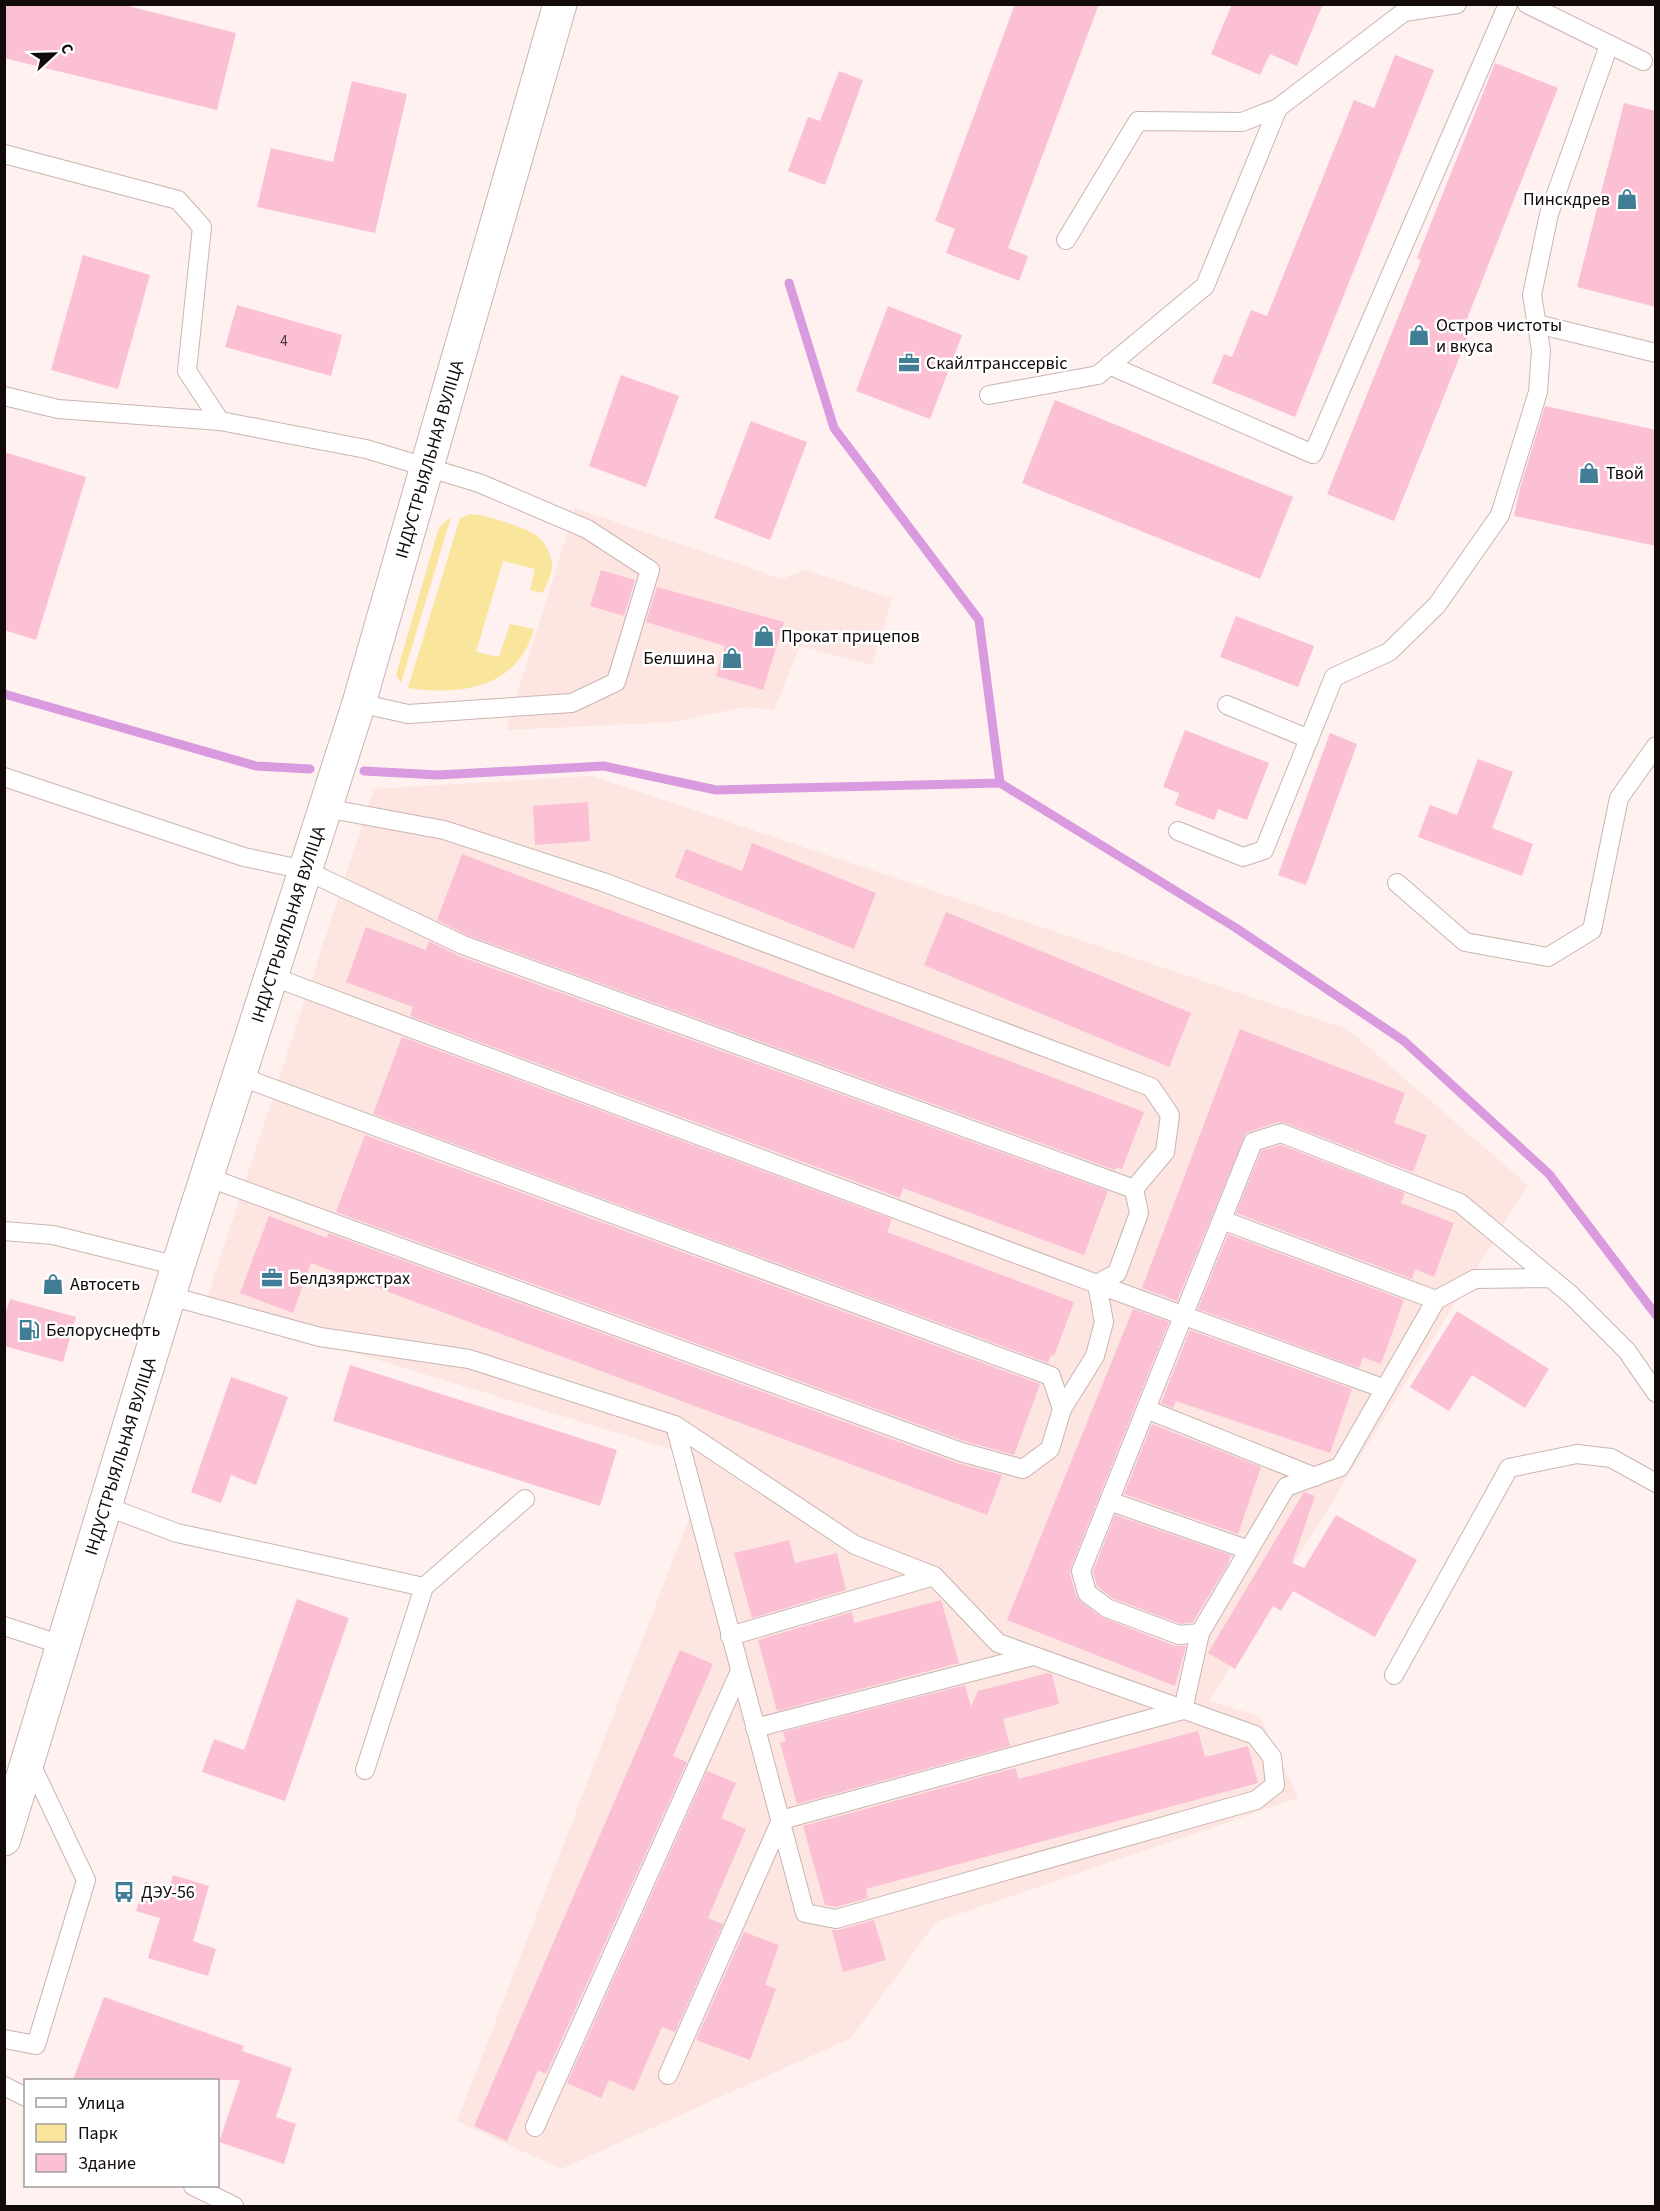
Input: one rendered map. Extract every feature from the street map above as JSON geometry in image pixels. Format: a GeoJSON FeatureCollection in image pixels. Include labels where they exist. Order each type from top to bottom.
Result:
{"type":"FeatureCollection","features":[{"type":"Feature","properties":{"kind":"street","name":"ІНДУСТРЫЯЛЬНАЯ ВУЛІЦА"},"geometry":{"type":"LineString","coordinates":[[4,1839],[174,1281],[359,703],[560,4]]}},
{"type":"Feature","properties":{"kind":"lane"},"geometry":{"type":"LineString","coordinates":[[1066,240],[1138,121],[1242,122],[1278,108],[1404,12],[1456,4]]}},
{"type":"Feature","properties":{"kind":"lane"},"geometry":{"type":"LineString","coordinates":[[1109,365],[1313,454],[1508,4]]}},
{"type":"Feature","properties":{"kind":"lane"},"geometry":{"type":"LineString","coordinates":[[1527,4],[1643,62]]}},
{"type":"Feature","properties":{"kind":"lane"},"geometry":{"type":"LineString","coordinates":[[1178,831],[1243,857],[1264,850],[1334,677],[1389,652],[1437,605],[1500,515],[1538,392],[1541,350],[1532,295],[1549,214],[1609,45]]}},
{"type":"Feature","properties":{"kind":"lane"},"geometry":{"type":"LineString","coordinates":[[989,395],[1098,375],[1205,286],[1278,108]]}},
{"type":"Feature","properties":{"kind":"lane"},"geometry":{"type":"LineString","coordinates":[[4,154],[178,200],[202,227],[186,371],[220,421]]}},
{"type":"Feature","properties":{"kind":"lane"},"geometry":{"type":"LineString","coordinates":[[1537,324],[1656,353]]}},
{"type":"Feature","properties":{"kind":"lane"},"geometry":{"type":"LineString","coordinates":[[4,396],[58,409],[220,421],[366,449],[479,483],[587,529],[650,570],[616,682],[572,703],[408,714],[359,703]]}},
{"type":"Feature","properties":{"kind":"lane"},"geometry":{"type":"LineString","coordinates":[[1227,705],[1309,739]]}},
{"type":"Feature","properties":{"kind":"lane"},"geometry":{"type":"LineString","coordinates":[[1397,883],[1465,942],[1548,957],[1592,930],[1619,798],[1656,746]]}},
{"type":"Feature","properties":{"kind":"lane"},"geometry":{"type":"LineString","coordinates":[[4,777],[244,857],[305,870],[463,945],[1134,1189]]}},
{"type":"Feature","properties":{"kind":"lane"},"geometry":{"type":"LineString","coordinates":[[325,808],[444,830],[603,882],[1151,1087],[1170,1115],[1165,1152],[1134,1189]]}},
{"type":"Feature","properties":{"kind":"lane"},"geometry":{"type":"LineString","coordinates":[[271,976],[1385,1389]]}},
{"type":"Feature","properties":{"kind":"lane"},"geometry":{"type":"LineString","coordinates":[[239,1076],[1051,1376],[1062,1409]]}},
{"type":"Feature","properties":{"kind":"lane"},"geometry":{"type":"LineString","coordinates":[[1200,1633],[1179,1635],[1107,1608],[1087,1593],[1081,1571],[1253,1142],[1281,1133],[1460,1203],[1571,1295],[1627,1351],[1656,1393]]}},
{"type":"Feature","properties":{"kind":"lane"},"geometry":{"type":"LineString","coordinates":[[207,1177],[971,1455],[1023,1469],[1050,1449],[1062,1409],[1095,1356],[1104,1322],[1097,1284]]}},
{"type":"Feature","properties":{"kind":"lane"},"geometry":{"type":"LineString","coordinates":[[1097,1284],[1117,1273],[1139,1213],[1134,1189]]}},
{"type":"Feature","properties":{"kind":"lane"},"geometry":{"type":"LineString","coordinates":[[1222,1220],[1436,1300]]}},
{"type":"Feature","properties":{"kind":"lane"},"geometry":{"type":"LineString","coordinates":[[4,1231],[53,1235],[320,1337],[469,1359],[675,1425],[855,1545],[934,1576],[998,1643],[1255,1734],[1272,1757],[1275,1785],[1256,1800],[836,1919],[805,1913],[675,1425]]}},
{"type":"Feature","properties":{"kind":"lane"},"geometry":{"type":"LineString","coordinates":[[1184,1710],[1200,1633],[1286,1487],[1340,1467],[1436,1300],[1475,1279],[1551,1278]]}},
{"type":"Feature","properties":{"kind":"lane"},"geometry":{"type":"LineString","coordinates":[[1146,1409],[1315,1477]]}},
{"type":"Feature","properties":{"kind":"lane"},"geometry":{"type":"LineString","coordinates":[[1394,1675],[1509,1468],[1577,1454],[1611,1458],[1656,1483]]}},
{"type":"Feature","properties":{"kind":"lane"},"geometry":{"type":"LineString","coordinates":[[365,1770],[424,1587],[525,1499]]}},
{"type":"Feature","properties":{"kind":"lane"},"geometry":{"type":"LineString","coordinates":[[1109,1501],[1249,1550]]}},
{"type":"Feature","properties":{"kind":"lane"},"geometry":{"type":"LineString","coordinates":[[105,1506],[177,1533],[424,1587]]}},
{"type":"Feature","properties":{"kind":"lane"},"geometry":{"type":"LineString","coordinates":[[730,1636],[934,1576]]}},
{"type":"Feature","properties":{"kind":"lane"},"geometry":{"type":"LineString","coordinates":[[4,1626],[62,1645]]}},
{"type":"Feature","properties":{"kind":"lane"},"geometry":{"type":"LineString","coordinates":[[755,1728],[1033,1656]]}},
{"type":"Feature","properties":{"kind":"lane"},"geometry":{"type":"LineString","coordinates":[[535,2127],[740,1671]]}},
{"type":"Feature","properties":{"kind":"lane"},"geometry":{"type":"LineString","coordinates":[[781,1820],[1184,1710]]}},
{"type":"Feature","properties":{"kind":"lane"},"geometry":{"type":"LineString","coordinates":[[4,2039],[36,2045],[86,1880],[28,1759]]}},
{"type":"Feature","properties":{"kind":"lane"},"geometry":{"type":"LineString","coordinates":[[668,2075],[781,1820]]}},
{"type":"Feature","properties":{"kind":"lane"},"geometry":{"type":"LineString","coordinates":[[4,2086],[24,2096]]}},
{"type":"Feature","properties":{"kind":"lane"},"geometry":{"type":"LineString","coordinates":[[195,2187],[234,2206]]}},
{"type":"Feature","properties":{"kind":"shaded area"},"geometry":{"type":"Polygon","coordinates":[[[575,508],[782,579],[804,570],[892,598],[872,665],[800,646],[774,710],[744,707],[675,722],[506,730],[575,508]]]}},
{"type":"Feature","properties":{"kind":"shaded area"},"geometry":{"type":"Polygon","coordinates":[[[591,776],[1347,1029],[1528,1185],[1209,1701],[1260,1716],[1298,1798],[936,1922],[851,2038],[561,2169],[457,2121],[695,1503],[680,1452],[204,1307],[374,789],[591,776]]]}},
{"type":"Feature","properties":{"kind":"green space"},"geometry":{"type":"Polygon","coordinates":[[[471,514],[503,521],[534,534],[547,548],[552,566],[543,593],[530,590],[535,569],[503,561],[476,652],[499,657],[510,624],[534,629],[526,649],[515,664],[501,676],[485,684],[448,690],[408,688],[460,518],[471,514]]]}},
{"type":"Feature","properties":{"kind":"green space"},"geometry":{"type":"Polygon","coordinates":[[[451,517],[401,683],[396,675],[439,527],[451,517]]]}},
{"type":"Feature","properties":{"kind":"building"},"geometry":{"type":"Polygon","coordinates":[[[4,4],[120,4],[236,33],[217,110],[4,58],[4,4]]]}},
{"type":"Feature","properties":{"kind":"building"},"geometry":{"type":"Polygon","coordinates":[[[1015,4],[1099,4],[1008,248],[1028,256],[1019,281],[946,253],[955,229],[935,221],[1015,4]]]}},
{"type":"Feature","properties":{"kind":"building"},"geometry":{"type":"Polygon","coordinates":[[[1232,4],[1323,4],[1297,66],[1270,54],[1260,75],[1211,54],[1232,4]]]}},
{"type":"Feature","properties":{"kind":"building"},"geometry":{"type":"Polygon","coordinates":[[[1395,55],[1434,70],[1295,417],[1212,383],[1224,354],[1232,357],[1251,310],[1267,316],[1354,100],[1374,108],[1395,55]]]}},
{"type":"Feature","properties":{"kind":"building"},"geometry":{"type":"Polygon","coordinates":[[[1495,63],[1558,88],[1467,319],[1474,321],[1394,521],[1327,494],[1421,260],[1417,258],[1495,63]]]}},
{"type":"Feature","properties":{"kind":"building"},"geometry":{"type":"Polygon","coordinates":[[[839,71],[863,80],[825,185],[788,171],[808,117],[820,121],[839,71]]]}},
{"type":"Feature","properties":{"kind":"building"},"geometry":{"type":"Polygon","coordinates":[[[352,81],[407,94],[375,233],[257,207],[271,148],[333,162],[352,81]]]}},
{"type":"Feature","properties":{"kind":"building","name":"Пинскдрев"},"geometry":{"type":"Polygon","coordinates":[[[1624,103],[1656,111],[1656,307],[1577,287],[1624,103]]]}},
{"type":"Feature","properties":{"kind":"building"},"geometry":{"type":"Polygon","coordinates":[[[83,255],[150,275],[118,389],[51,370],[83,255]]]}},
{"type":"Feature","properties":{"kind":"building"},"geometry":{"type":"Polygon","coordinates":[[[237,305],[342,335],[331,376],[225,347],[237,305]]]}},
{"type":"Feature","properties":{"kind":"building","name":"Скайлтранссервіс"},"geometry":{"type":"Polygon","coordinates":[[[888,306],[962,335],[930,419],[856,391],[888,306]]]}},
{"type":"Feature","properties":{"kind":"building"},"geometry":{"type":"Polygon","coordinates":[[[621,375],[679,396],[646,487],[589,466],[621,375]]]}},
{"type":"Feature","properties":{"kind":"building"},"geometry":{"type":"Polygon","coordinates":[[[1055,400],[1293,497],[1260,579],[1022,483],[1055,400]]]}},
{"type":"Feature","properties":{"kind":"building","name":"Твой"},"geometry":{"type":"Polygon","coordinates":[[[1545,406],[1656,430],[1656,546],[1514,516],[1520,488],[1545,406]]]}},
{"type":"Feature","properties":{"kind":"building"},"geometry":{"type":"Polygon","coordinates":[[[751,421],[807,442],[770,540],[714,518],[751,421]]]}},
{"type":"Feature","properties":{"kind":"building"},"geometry":{"type":"Polygon","coordinates":[[[4,452],[86,477],[36,640],[4,630],[4,452]]]}},
{"type":"Feature","properties":{"kind":"building"},"geometry":{"type":"Polygon","coordinates":[[[601,570],[635,580],[624,616],[590,606],[601,570]]]}},
{"type":"Feature","properties":{"kind":"building"},"geometry":{"type":"Polygon","coordinates":[[[657,587],[784,622],[763,690],[716,676],[725,646],[646,622],[657,587]]]}},
{"type":"Feature","properties":{"kind":"building"},"geometry":{"type":"Polygon","coordinates":[[[1236,616],[1314,646],[1298,687],[1220,657],[1236,616]]]}},
{"type":"Feature","properties":{"kind":"building"},"geometry":{"type":"Polygon","coordinates":[[[1185,730],[1269,763],[1247,820],[1218,809],[1214,820],[1175,805],[1179,793],[1163,787],[1185,730]]]}},
{"type":"Feature","properties":{"kind":"building"},"geometry":{"type":"Polygon","coordinates":[[[1330,733],[1357,744],[1306,885],[1278,875],[1330,733]]]}},
{"type":"Feature","properties":{"kind":"building"},"geometry":{"type":"Polygon","coordinates":[[[1478,759],[1513,772],[1492,828],[1533,844],[1522,876],[1418,837],[1430,805],[1457,815],[1478,759]]]}},
{"type":"Feature","properties":{"kind":"building"},"geometry":{"type":"Polygon","coordinates":[[[588,802],[590,841],[535,845],[533,806],[588,802]]]}},
{"type":"Feature","properties":{"kind":"building"},"geometry":{"type":"Polygon","coordinates":[[[752,843],[876,893],[854,949],[675,877],[686,849],[742,871],[752,843]]]}},
{"type":"Feature","properties":{"kind":"building"},"geometry":{"type":"Polygon","coordinates":[[[462,854],[1144,1112],[1122,1169],[1117,1167],[1115,1170],[467,935],[437,920],[462,854]]]}},
{"type":"Feature","properties":{"kind":"building"},"geometry":{"type":"Polygon","coordinates":[[[946,912],[1191,1013],[1169,1067],[924,965],[946,912]]]}},
{"type":"Feature","properties":{"kind":"building"},"geometry":{"type":"Polygon","coordinates":[[[366,927],[426,950],[429,941],[459,956],[1108,1191],[1084,1255],[903,1188],[900,1198],[410,1016],[413,1007],[346,982],[366,927]]]}},
{"type":"Feature","properties":{"kind":"building"},"geometry":{"type":"Polygon","coordinates":[[[1240,1029],[1405,1093],[1394,1123],[1427,1135],[1413,1172],[1285,1123],[1278,1122],[1246,1133],[1177,1301],[1142,1288],[1240,1029]]]}},
{"type":"Feature","properties":{"kind":"building"},"geometry":{"type":"Polygon","coordinates":[[[402,1037],[892,1219],[887,1232],[1074,1302],[1054,1356],[1051,1355],[1048,1363],[373,1114],[402,1037]]]}},
{"type":"Feature","properties":{"kind":"building"},"geometry":{"type":"Polygon","coordinates":[[[365,1135],[1040,1384],[1014,1455],[964,1441],[336,1212],[365,1135]]]}},
{"type":"Feature","properties":{"kind":"building"},"geometry":{"type":"Polygon","coordinates":[[[1281,1145],[1405,1193],[1401,1203],[1454,1223],[1434,1277],[1415,1269],[1412,1279],[1236,1213],[1261,1151],[1281,1145]]]}},
{"type":"Feature","properties":{"kind":"building"},"geometry":{"type":"Polygon","coordinates":[[[269,1216],[327,1238],[328,1233],[957,1463],[1002,1475],[987,1515],[311,1263],[293,1313],[240,1293],[269,1216]]]}},
{"type":"Feature","properties":{"kind":"building"},"geometry":{"type":"Polygon","coordinates":[[[1228,1234],[1404,1300],[1381,1364],[1363,1357],[1359,1368],[1198,1309],[1228,1234]]]}},
{"type":"Feature","properties":{"kind":"building"},"geometry":{"type":"Polygon","coordinates":[[[10,1299],[76,1317],[63,1362],[4,1346],[4,1318],[10,1299]]]}},
{"type":"Feature","properties":{"kind":"building"},"geometry":{"type":"Polygon","coordinates":[[[1133,1309],[1169,1322],[1070,1574],[1076,1596],[1101,1617],[1175,1646],[1186,1646],[1175,1686],[1007,1620],[1133,1309]]]}},
{"type":"Feature","properties":{"kind":"building"},"geometry":{"type":"Polygon","coordinates":[[[1457,1311],[1549,1369],[1525,1408],[1472,1375],[1449,1411],[1410,1387],[1457,1311]]]}},
{"type":"Feature","properties":{"kind":"building"},"geometry":{"type":"Polygon","coordinates":[[[1190,1330],[1352,1389],[1330,1453],[1176,1401],[1173,1408],[1161,1403],[1190,1330]]]}},
{"type":"Feature","properties":{"kind":"building"},"geometry":{"type":"Polygon","coordinates":[[[350,1365],[617,1450],[600,1506],[333,1421],[350,1365]]]}},
{"type":"Feature","properties":{"kind":"building"},"geometry":{"type":"Polygon","coordinates":[[[231,1377],[288,1397],[256,1485],[231,1475],[221,1503],[191,1492],[231,1377]]]}},
{"type":"Feature","properties":{"kind":"building"},"geometry":{"type":"Polygon","coordinates":[[[1152,1424],[1261,1467],[1238,1534],[1124,1494],[1152,1424]]]}},
{"type":"Feature","properties":{"kind":"building"},"geometry":{"type":"Polygon","coordinates":[[[1304,1492],[1315,1496],[1292,1563],[1304,1568],[1336,1515],[1417,1560],[1375,1637],[1293,1591],[1281,1611],[1273,1606],[1235,1669],[1208,1653],[1304,1492]]]}},
{"type":"Feature","properties":{"kind":"building"},"geometry":{"type":"Polygon","coordinates":[[[1115,1515],[1231,1555],[1228,1564],[1193,1622],[1181,1624],[1112,1598],[1097,1586],[1093,1572],[1115,1515]]]}},
{"type":"Feature","properties":{"kind":"building"},"geometry":{"type":"Polygon","coordinates":[[[789,1540],[795,1563],[837,1553],[846,1590],[752,1618],[734,1553],[789,1540]]]}},
{"type":"Feature","properties":{"kind":"building"},"geometry":{"type":"Polygon","coordinates":[[[297,1599],[349,1618],[285,1801],[202,1772],[214,1739],[244,1750],[297,1599]]]}},
{"type":"Feature","properties":{"kind":"building"},"geometry":{"type":"Polygon","coordinates":[[[941,1600],[959,1663],[777,1711],[758,1640],[852,1612],[854,1623],[941,1600]]]}},
{"type":"Feature","properties":{"kind":"building"},"geometry":{"type":"Polygon","coordinates":[[[680,1650],[713,1664],[673,1756],[687,1762],[546,2074],[538,2070],[507,2141],[474,2126],[680,1650]]]}},
{"type":"Feature","properties":{"kind":"building"},"geometry":{"type":"Polygon","coordinates":[[[1048,1673],[1052,1674],[1059,1704],[1003,1719],[1010,1746],[797,1804],[780,1743],[786,1741],[783,1732],[965,1685],[971,1707],[978,1691],[1048,1673]]]}},
{"type":"Feature","properties":{"kind":"building"},"geometry":{"type":"Polygon","coordinates":[[[1198,1731],[1205,1757],[1248,1746],[1258,1783],[866,1889],[868,1898],[836,1907],[825,1905],[803,1826],[1015,1768],[1019,1779],[1198,1731]]]}},
{"type":"Feature","properties":{"kind":"building"},"geometry":{"type":"Polygon","coordinates":[[[707,1771],[736,1783],[721,1818],[746,1829],[708,1918],[723,1924],[675,2032],[662,2027],[634,2091],[609,2080],[601,2098],[567,2083],[707,1771]]]}},
{"type":"Feature","properties":{"kind":"building"},"geometry":{"type":"Polygon","coordinates":[[[173,1875],[209,1886],[193,1941],[216,1949],[208,1976],[148,1958],[160,1918],[136,1911],[145,1882],[169,1889],[173,1875]]]}},
{"type":"Feature","properties":{"kind":"building"},"geometry":{"type":"Polygon","coordinates":[[[874,1920],[886,1960],[843,1972],[832,1930],[874,1920]]]}},
{"type":"Feature","properties":{"kind":"building"},"geometry":{"type":"Polygon","coordinates":[[[744,1932],[779,1945],[765,1985],[776,1989],[750,2060],[696,2040],[744,1932]]]}},
{"type":"Feature","properties":{"kind":"building"},"geometry":{"type":"Polygon","coordinates":[[[104,1997],[244,2046],[242,2051],[292,2068],[276,2117],[296,2124],[284,2164],[219,2142],[240,2080],[73,2079],[104,1997]]]}},
{"type":"Feature","properties":{"kind":"waterway"},"geometry":{"type":"LineString","coordinates":[[789,283],[834,428],[979,620],[1000,783]]}},
{"type":"Feature","properties":{"kind":"waterway"},"geometry":{"type":"LineString","coordinates":[[4,694],[256,766],[310,769]]}},
{"type":"Feature","properties":{"kind":"waterway"},"geometry":{"type":"LineString","coordinates":[[364,771],[438,775],[604,766],[716,790],[1000,783],[1236,928],[1404,1041],[1549,1174],[1656,1315]]}},
{"type":"Feature","properties":{"kind":"place","name":"Пинскдрев"},"geometry":{"type":"Point","coordinates":[1627,199]}},
{"type":"Feature","properties":{"kind":"place","name":"Остров чистоты и вкуса"},"geometry":{"type":"Point","coordinates":[1419,335]}},
{"type":"Feature","properties":{"kind":"place","name":"Скайлтранссервіс"},"geometry":{"type":"Point","coordinates":[909,363]}},
{"type":"Feature","properties":{"kind":"place","name":"Твой"},"geometry":{"type":"Point","coordinates":[1589,473]}},
{"type":"Feature","properties":{"kind":"place","name":"Прокат прицепов"},"geometry":{"type":"Point","coordinates":[764,636]}},
{"type":"Feature","properties":{"kind":"place","name":"Белшина"},"geometry":{"type":"Point","coordinates":[732,658]}},
{"type":"Feature","properties":{"kind":"place","name":"Белдзяржстрах"},"geometry":{"type":"Point","coordinates":[272,1278]}},
{"type":"Feature","properties":{"kind":"place","name":"Автосеть"},"geometry":{"type":"Point","coordinates":[53,1284]}},
{"type":"Feature","properties":{"kind":"place","name":"Белоруснефть"},"geometry":{"type":"Point","coordinates":[29,1330]}},
{"type":"Feature","properties":{"kind":"place","name":"ДЭУ-56"},"geometry":{"type":"Point","coordinates":[124,1892]}}]}
